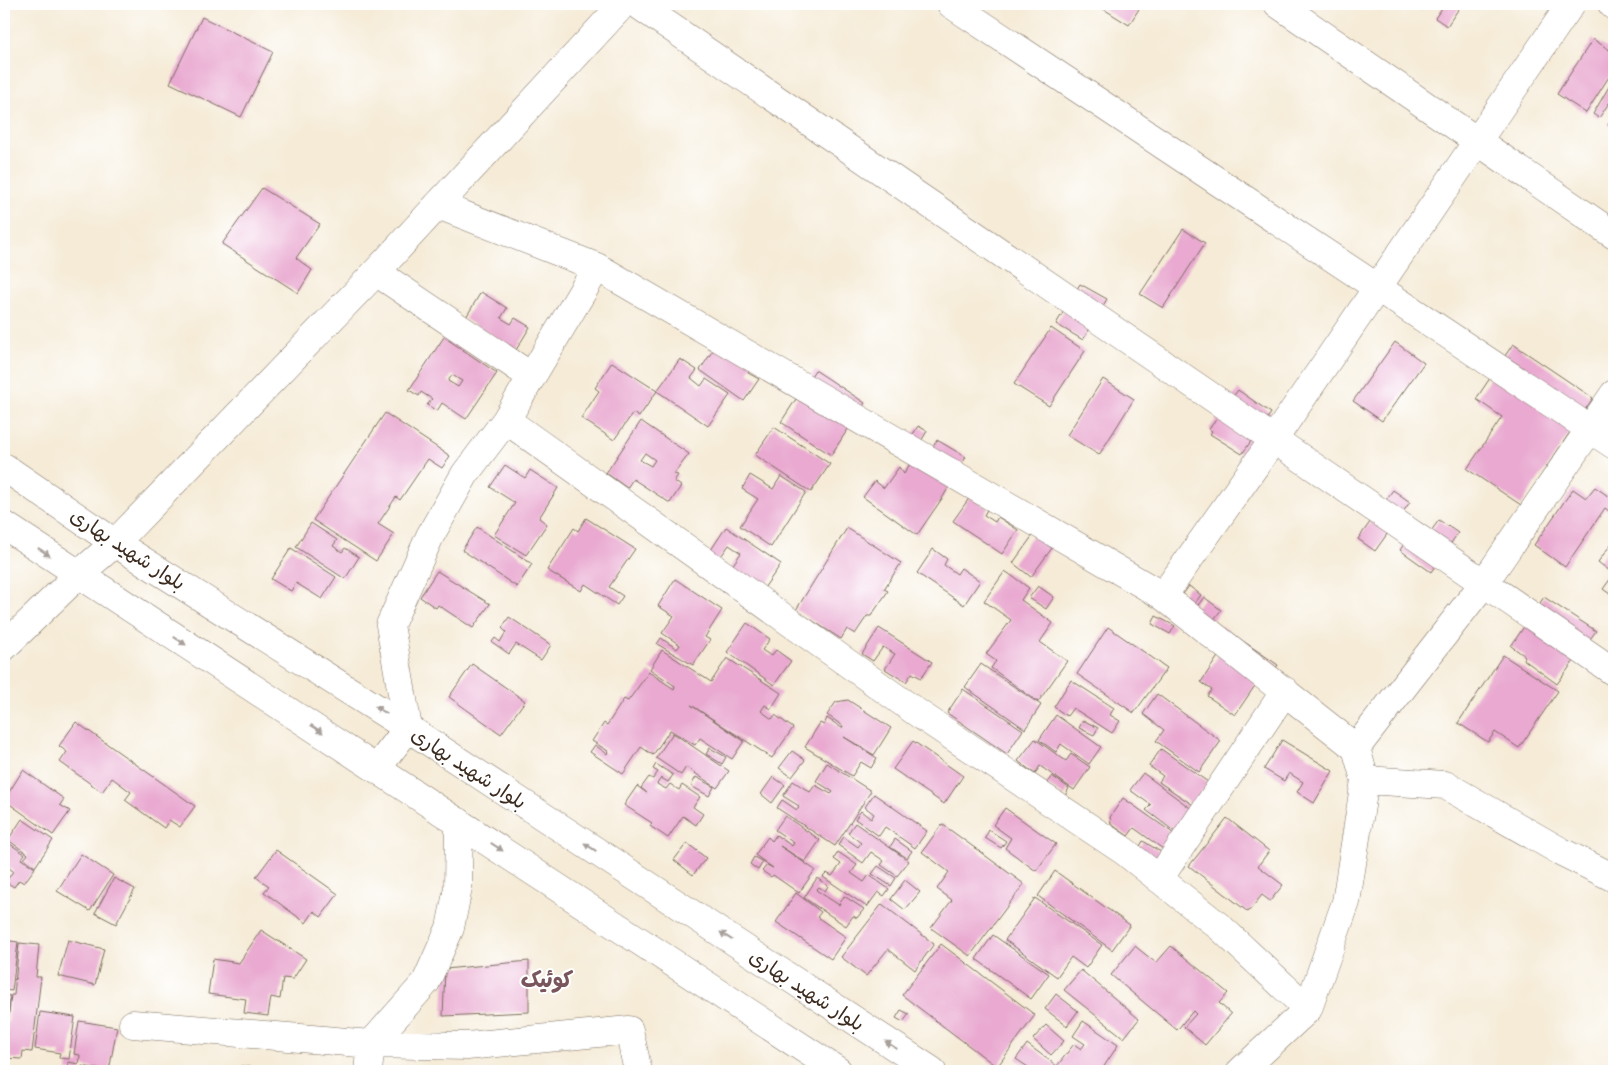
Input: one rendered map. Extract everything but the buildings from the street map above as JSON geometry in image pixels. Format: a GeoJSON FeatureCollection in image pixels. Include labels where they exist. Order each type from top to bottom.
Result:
{"type":"FeatureCollection","features":[{"type":"Feature","properties":{"kind":"street"},"geometry":{"type":"LineString","coordinates":[[4,647],[78,575],[115,543],[376,272],[623,4]]}},
{"type":"Feature","properties":{"kind":"street"},"geometry":{"type":"LineString","coordinates":[[638,4],[1614,672]]}},
{"type":"Feature","properties":{"kind":"street"},"geometry":{"type":"LineString","coordinates":[[951,4],[1614,446]]}},
{"type":"Feature","properties":{"kind":"street"},"geometry":{"type":"LineString","coordinates":[[1278,4],[1614,235]]}},
{"type":"Feature","properties":{"kind":"street"},"geometry":{"type":"LineString","coordinates":[[1163,596],[1274,439],[1571,4]]}},
{"type":"Feature","properties":{"kind":"street"},"geometry":{"type":"LineString","coordinates":[[438,205],[597,267],[1163,596],[1356,748],[1365,780],[1346,902],[1308,1010],[1241,1071]]}},
{"type":"Feature","properties":{"kind":"street"},"geometry":{"type":"LineString","coordinates":[[378,768],[408,728],[390,625],[430,536],[465,474],[506,420],[597,267]]}},
{"type":"Feature","properties":{"kind":"street"},"geometry":{"type":"LineString","coordinates":[[376,272],[532,377]]}},
{"type":"Feature","properties":{"kind":"street"},"geometry":{"type":"LineString","coordinates":[[1356,748],[1484,584],[1614,394]]}},
{"type":"Feature","properties":{"kind":"street"},"geometry":{"type":"LineString","coordinates":[[506,420],[919,714],[1124,851],[1221,928],[1308,1010]]}},
{"type":"Feature","properties":{"kind":"street","name":"بلوار شهید بهاری"},"geometry":{"type":"LineString","coordinates":[[4,467],[115,543],[408,728],[932,1071]]}},
{"type":"Feature","properties":{"kind":"street"},"geometry":{"type":"LineString","coordinates":[[4,525],[78,575],[378,768],[838,1071]]}},
{"type":"Feature","properties":{"kind":"street"},"geometry":{"type":"LineString","coordinates":[[1159,879],[1285,691]]}},
{"type":"Feature","properties":{"kind":"street"},"geometry":{"type":"LineString","coordinates":[[1365,780],[1445,785],[1560,851],[1614,878]]}},
{"type":"Feature","properties":{"kind":"street"},"geometry":{"type":"LineString","coordinates":[[368,1071],[371,1044],[426,982],[450,928],[458,888],[459,822]]}},
{"type":"Feature","properties":{"kind":"street"},"geometry":{"type":"LineString","coordinates":[[133,1024],[371,1044],[467,1046],[629,1030],[638,1071]]}},
{"type":"Feature","properties":{"kind":"district","name":"کوئیک"},"geometry":{"type":"Point","coordinates":[547,979]}}]}
